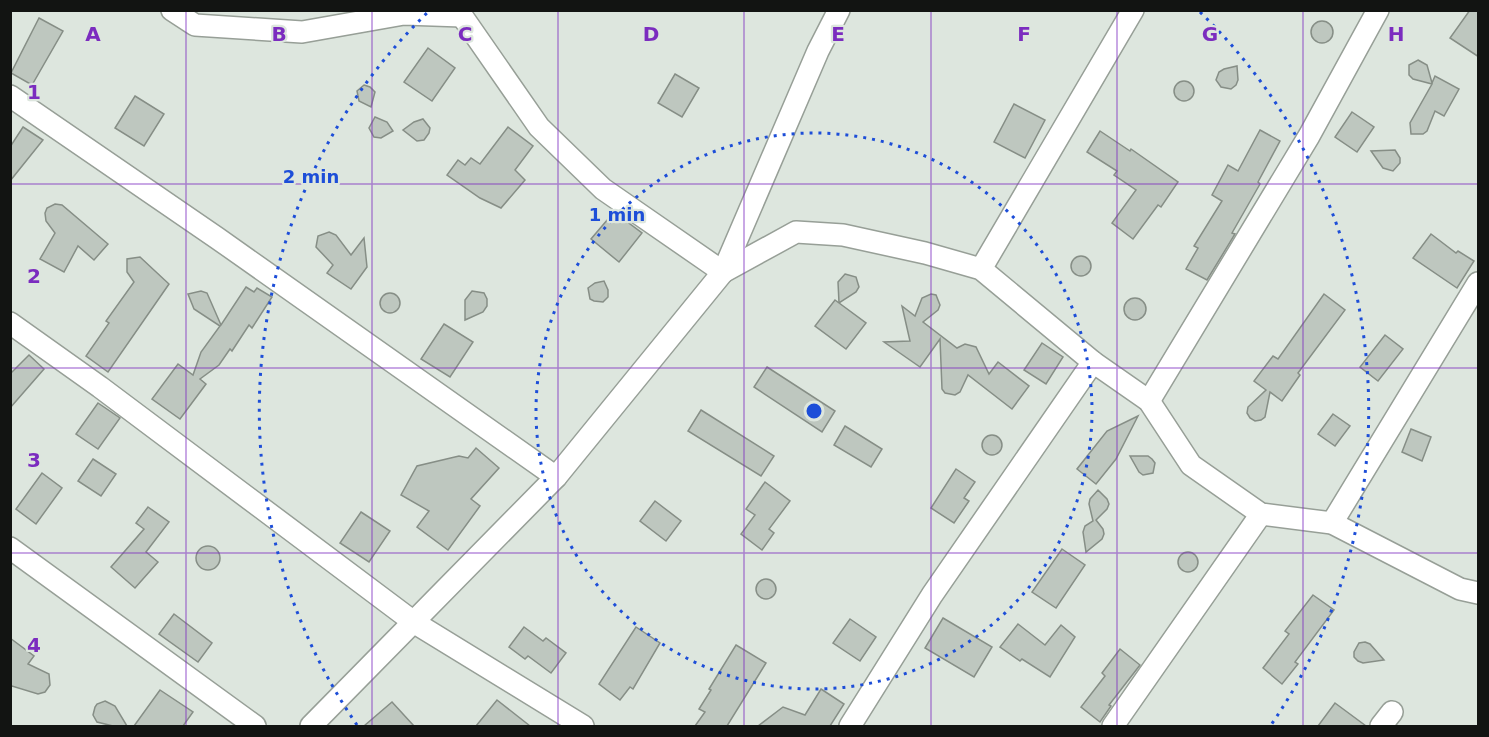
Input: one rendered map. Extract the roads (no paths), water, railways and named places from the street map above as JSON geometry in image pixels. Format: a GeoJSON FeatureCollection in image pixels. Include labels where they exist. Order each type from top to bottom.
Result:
{"type":"FeatureCollection","features":[{"type":"Feature","properties":{"kind":"street"},"geometry":{"type":"LineString","coordinates":[[172,10],[195,25],[302,32],[404,15],[462,13],[539,127],[603,189],[723,272]]}},
{"type":"Feature","properties":{"kind":"street"},"geometry":{"type":"LineString","coordinates":[[311,726],[415,623],[556,477],[723,272],[818,51],[838,10]]}},
{"type":"Feature","properties":{"kind":"street"},"geometry":{"type":"LineString","coordinates":[[981,269],[1133,10]]}},
{"type":"Feature","properties":{"kind":"street"},"geometry":{"type":"LineString","coordinates":[[1149,401],[1309,136],[1378,10]]}},
{"type":"Feature","properties":{"kind":"street"},"geometry":{"type":"LineString","coordinates":[[10,96],[217,238],[556,477]]}},
{"type":"Feature","properties":{"kind":"street"},"geometry":{"type":"LineString","coordinates":[[723,272],[796,232],[843,235],[925,253],[981,269],[1093,362],[1149,401],[1191,465],[1262,514],[1332,523],[1460,589],[1479,593]]}},
{"type":"Feature","properties":{"kind":"street"},"geometry":{"type":"LineString","coordinates":[[1332,523],[1479,284]]}},
{"type":"Feature","properties":{"kind":"street"},"geometry":{"type":"LineString","coordinates":[[10,323],[415,623],[583,726]]}},
{"type":"Feature","properties":{"kind":"street"},"geometry":{"type":"LineString","coordinates":[[850,726],[932,595],[1093,362]]}},
{"type":"Feature","properties":{"kind":"street"},"geometry":{"type":"LineString","coordinates":[[1113,726],[1262,514]]}},
{"type":"Feature","properties":{"kind":"street"},"geometry":{"type":"LineString","coordinates":[[10,548],[255,726]]}}]}
